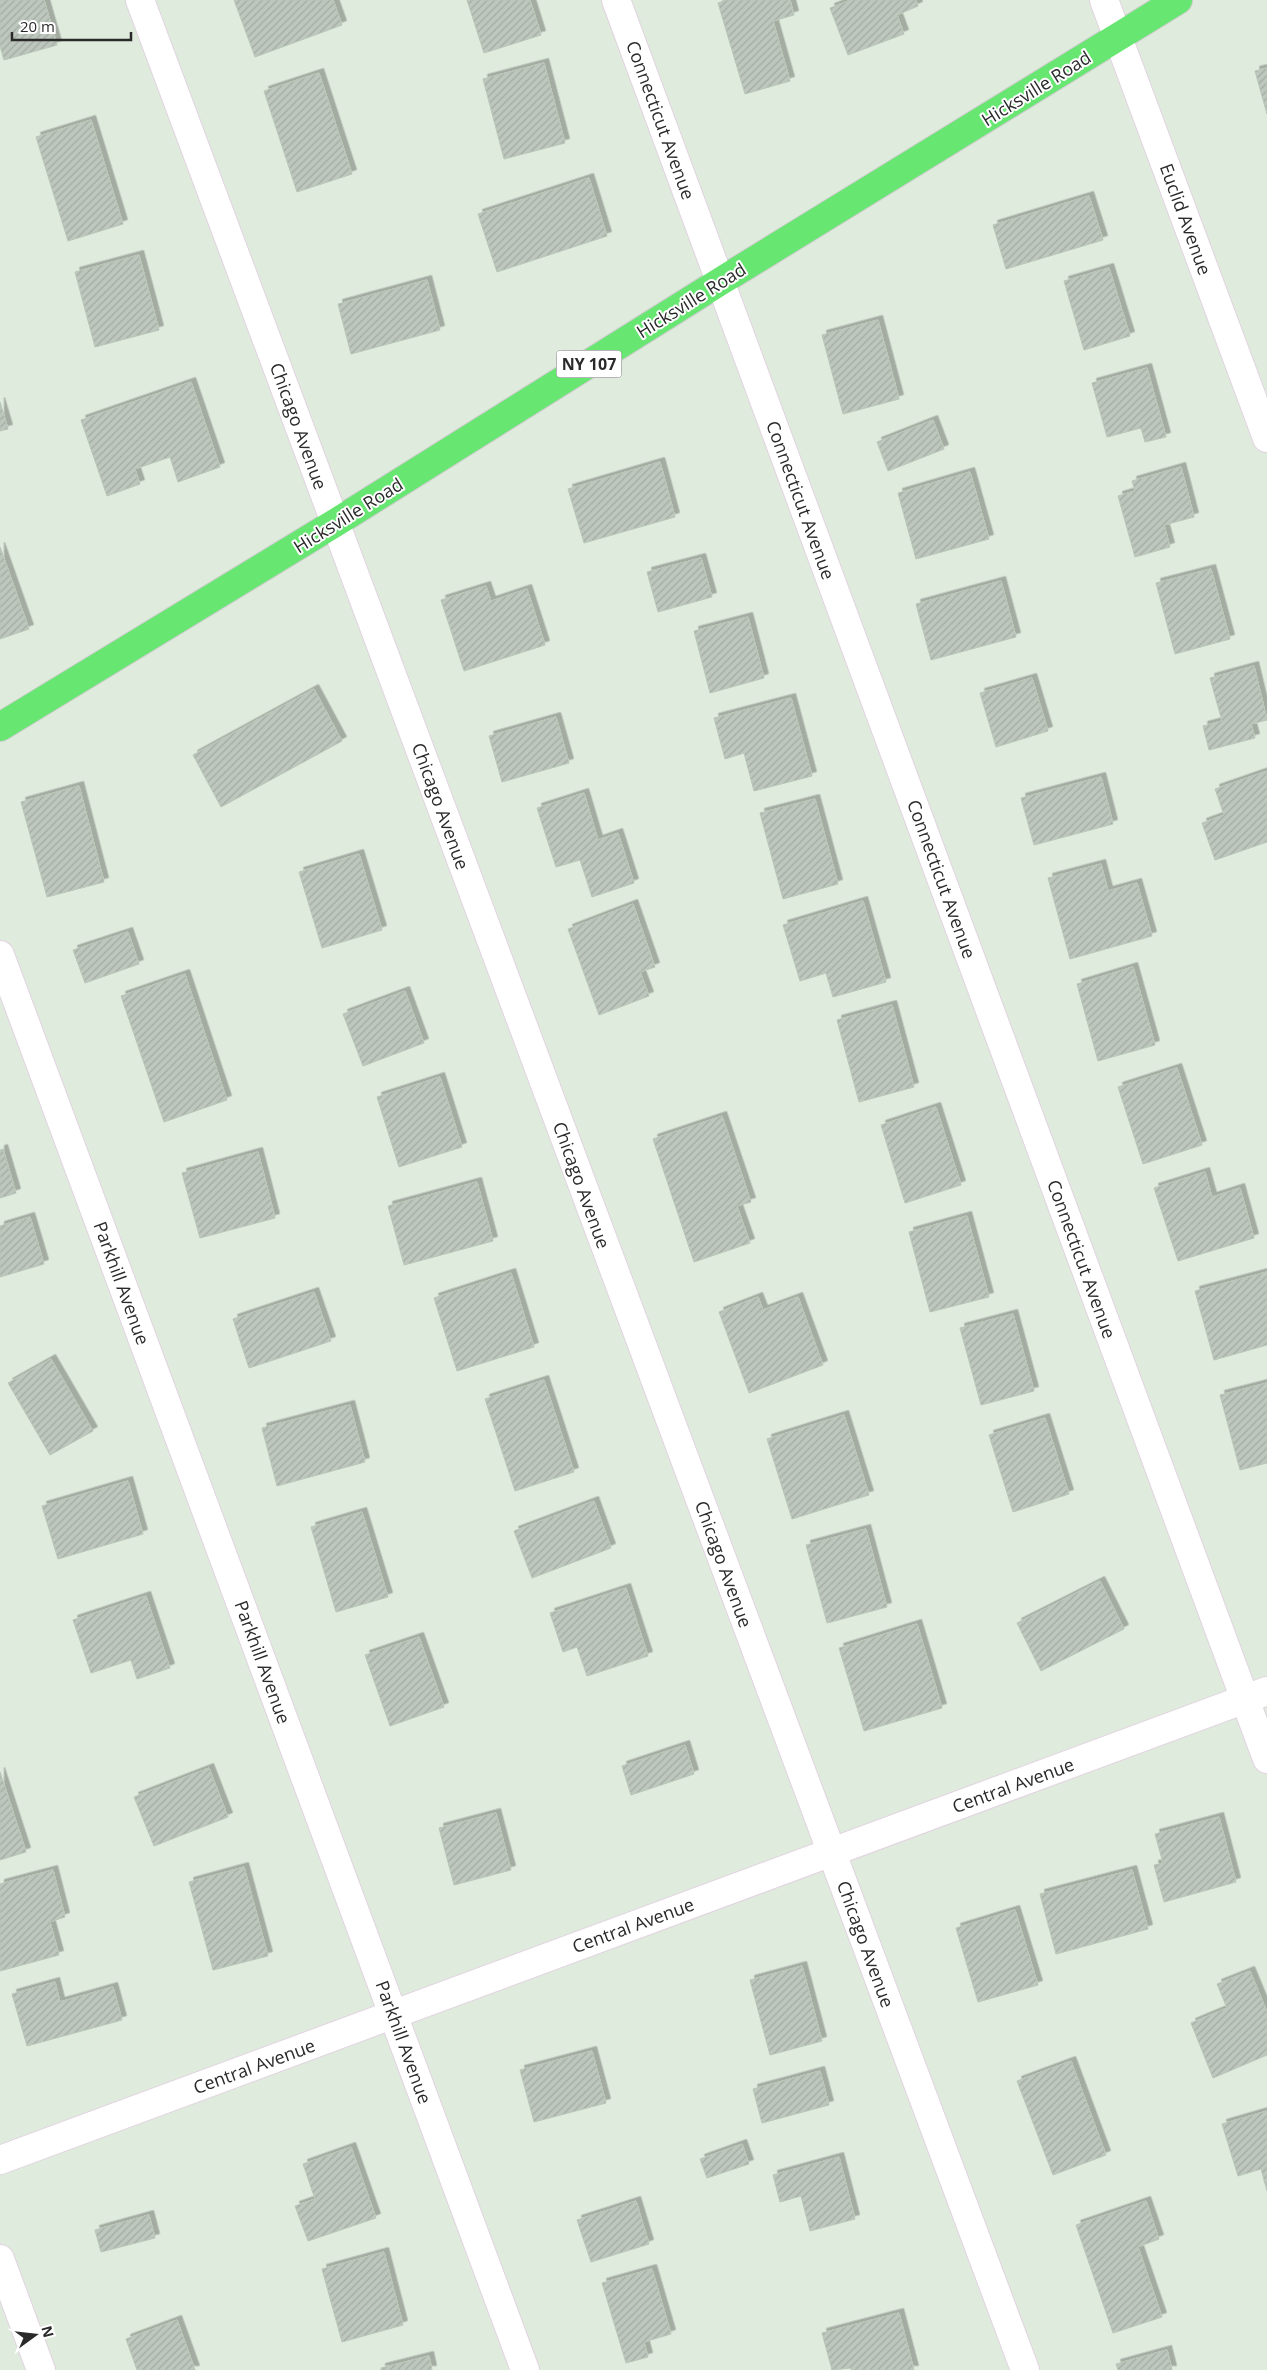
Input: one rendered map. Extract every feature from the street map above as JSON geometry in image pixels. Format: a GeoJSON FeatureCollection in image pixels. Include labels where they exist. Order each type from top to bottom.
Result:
{"type":"FeatureCollection","features":[{"type":"Feature","properties":{"kind":"main road","name":"Hicksville Road"},"geometry":{"type":"LineString","coordinates":[[0,727],[335,524],[720,282],[1178,0]]}},
{"type":"Feature","properties":{"kind":"street","name":"Chicago Avenue"},"geometry":{"type":"LineString","coordinates":[[140,0],[1025,2370]]}},
{"type":"Feature","properties":{"kind":"street","name":"Connecticut Avenue"},"geometry":{"type":"LineString","coordinates":[[616,0],[720,282],[1256,1695],[1267,1759]]}},
{"type":"Feature","properties":{"kind":"street","name":"Euclid Avenue"},"geometry":{"type":"LineString","coordinates":[[1104,0],[1267,438]]}},
{"type":"Feature","properties":{"kind":"street","name":"Parkhill Avenue"},"geometry":{"type":"LineString","coordinates":[[0,955],[525,2370]]}},
{"type":"Feature","properties":{"kind":"street","name":"Central Avenue"},"geometry":{"type":"LineString","coordinates":[[0,2160],[1256,1695]]}},
{"type":"Feature","properties":{"kind":"street"},"geometry":{"type":"LineString","coordinates":[[0,2260],[41,2370]]}},
{"type":"Feature","properties":{"kind":"building"},"geometry":{"type":"Polygon","coordinates":[[[0,0],[44,0],[57,45],[4,60],[0,46],[0,0]]]}},
{"type":"Feature","properties":{"kind":"building"},"geometry":{"type":"Polygon","coordinates":[[[234,0],[333,0],[342,25],[255,57],[234,0]]]}},
{"type":"Feature","properties":{"kind":"building"},"geometry":{"type":"Polygon","coordinates":[[[467,0],[530,0],[541,35],[484,53],[467,0]]]}},
{"type":"Feature","properties":{"kind":"building"},"geometry":{"type":"Polygon","coordinates":[[[727,0],[790,0],[794,15],[773,21],[790,81],[745,94],[718,3],[727,0]]]}},
{"type":"Feature","properties":{"kind":"building"},"geometry":{"type":"Polygon","coordinates":[[[851,0],[916,0],[918,6],[897,15],[904,34],[848,55],[830,8],[851,0]]]}},
{"type":"Feature","properties":{"kind":"building"},"geometry":{"type":"Polygon","coordinates":[[[544,63],[565,143],[504,159],[483,79],[544,63]]]}},
{"type":"Feature","properties":{"kind":"building"},"geometry":{"type":"Polygon","coordinates":[[[1267,68],[1267,114],[1255,71],[1267,68]]]}},
{"type":"Feature","properties":{"kind":"building"},"geometry":{"type":"Polygon","coordinates":[[[319,73],[352,174],[297,192],[264,91],[319,73]]]}},
{"type":"Feature","properties":{"kind":"building"},"geometry":{"type":"Polygon","coordinates":[[[91,120],[123,224],[68,241],[36,137],[91,120]]]}},
{"type":"Feature","properties":{"kind":"building"},"geometry":{"type":"Polygon","coordinates":[[[589,178],[607,236],[497,272],[478,214],[589,178]]]}},
{"type":"Feature","properties":{"kind":"building"},"geometry":{"type":"Polygon","coordinates":[[[1089,196],[1103,240],[1006,269],[993,225],[1089,196]]]}},
{"type":"Feature","properties":{"kind":"building"},"geometry":{"type":"Polygon","coordinates":[[[139,255],[159,330],[95,347],[75,272],[139,255]]]}},
{"type":"Feature","properties":{"kind":"building"},"geometry":{"type":"Polygon","coordinates":[[[1109,268],[1130,336],[1084,350],[1064,281],[1109,268]]]}},
{"type":"Feature","properties":{"kind":"building"},"geometry":{"type":"Polygon","coordinates":[[[427,280],[440,330],[351,354],[338,304],[427,280]]]}},
{"type":"Feature","properties":{"kind":"building"},"geometry":{"type":"Polygon","coordinates":[[[878,320],[899,399],[843,414],[822,335],[878,320]]]}},
{"type":"Feature","properties":{"kind":"building"},"geometry":{"type":"Polygon","coordinates":[[[1147,368],[1166,437],[1145,442],[1141,428],[1107,437],[1092,383],[1147,368]]]}},
{"type":"Feature","properties":{"kind":"building"},"geometry":{"type":"Polygon","coordinates":[[[191,382],[220,467],[178,482],[170,457],[135,469],[140,484],[107,496],[81,420],[191,382]]]}},
{"type":"Feature","properties":{"kind":"building"},"geometry":{"type":"Polygon","coordinates":[[[0,402],[8,429],[0,431],[0,402]]]}},
{"type":"Feature","properties":{"kind":"building"},"geometry":{"type":"Polygon","coordinates":[[[933,420],[944,449],[888,471],[877,442],[933,420]]]}},
{"type":"Feature","properties":{"kind":"building"},"geometry":{"type":"Polygon","coordinates":[[[660,462],[675,517],[584,543],[568,489],[660,462]]]}},
{"type":"Feature","properties":{"kind":"building"},"geometry":{"type":"Polygon","coordinates":[[[1181,467],[1194,517],[1164,525],[1170,547],[1135,557],[1118,496],[1135,491],[1132,481],[1181,467]]]}},
{"type":"Feature","properties":{"kind":"building"},"geometry":{"type":"Polygon","coordinates":[[[970,472],[989,539],[916,559],[898,493],[970,472]]]}},
{"type":"Feature","properties":{"kind":"building"},"geometry":{"type":"Polygon","coordinates":[[[0,547],[29,629],[0,639],[0,547]]]}},
{"type":"Feature","properties":{"kind":"building"},"geometry":{"type":"Polygon","coordinates":[[[701,558],[712,597],[658,612],[647,572],[701,558]]]}},
{"type":"Feature","properties":{"kind":"building"},"geometry":{"type":"Polygon","coordinates":[[[1211,569],[1230,639],[1175,654],[1156,583],[1211,569]]]}},
{"type":"Feature","properties":{"kind":"building"},"geometry":{"type":"Polygon","coordinates":[[[1001,581],[1016,637],[931,660],[916,604],[1001,581]]]}},
{"type":"Feature","properties":{"kind":"building"},"geometry":{"type":"Polygon","coordinates":[[[486,586],[491,601],[527,589],[545,645],[464,671],[441,600],[486,586]]]}},
{"type":"Feature","properties":{"kind":"building"},"geometry":{"type":"Polygon","coordinates":[[[748,617],[764,678],[710,693],[694,631],[748,617]]]}},
{"type":"Feature","properties":{"kind":"building"},"geometry":{"type":"Polygon","coordinates":[[[1254,666],[1267,720],[1251,724],[1255,738],[1209,750],[1203,726],[1222,721],[1210,678],[1254,666]]]}},
{"type":"Feature","properties":{"kind":"building"},"geometry":{"type":"Polygon","coordinates":[[[1032,678],[1048,731],[996,747],[980,693],[1032,678]]]}},
{"type":"Feature","properties":{"kind":"building"},"geometry":{"type":"Polygon","coordinates":[[[314,689],[342,741],[221,807],[193,755],[314,689]]]}},
{"type":"Feature","properties":{"kind":"building"},"geometry":{"type":"Polygon","coordinates":[[[791,698],[812,776],[754,791],[744,753],[725,759],[714,718],[791,698]]]}},
{"type":"Feature","properties":{"kind":"building"},"geometry":{"type":"Polygon","coordinates":[[[556,717],[569,763],[502,782],[489,736],[556,717]]]}},
{"type":"Feature","properties":{"kind":"building"},"geometry":{"type":"Polygon","coordinates":[[[1267,771],[1267,842],[1215,860],[1202,823],[1224,815],[1215,789],[1267,771]]]}},
{"type":"Feature","properties":{"kind":"building"},"geometry":{"type":"Polygon","coordinates":[[[1101,777],[1113,824],[1034,845],[1021,798],[1101,777]]]}},
{"type":"Feature","properties":{"kind":"building"},"geometry":{"type":"Polygon","coordinates":[[[79,786],[104,882],[47,897],[21,802],[79,786]]]}},
{"type":"Feature","properties":{"kind":"building"},"geometry":{"type":"Polygon","coordinates":[[[584,793],[598,840],[618,833],[634,883],[592,897],[580,860],[556,867],[537,808],[584,793]]]}},
{"type":"Feature","properties":{"kind":"building"},"geometry":{"type":"Polygon","coordinates":[[[815,799],[838,884],[783,899],[760,813],[815,799]]]}},
{"type":"Feature","properties":{"kind":"building"},"geometry":{"type":"Polygon","coordinates":[[[359,854],[382,930],[322,948],[299,872],[359,854]]]}},
{"type":"Feature","properties":{"kind":"building"},"geometry":{"type":"Polygon","coordinates":[[[1101,864],[1108,891],[1137,883],[1152,936],[1070,959],[1048,878],[1101,864]]]}},
{"type":"Feature","properties":{"kind":"building"},"geometry":{"type":"Polygon","coordinates":[[[863,901],[886,982],[833,997],[826,973],[800,981],[783,925],[863,901]]]}},
{"type":"Feature","properties":{"kind":"building"},"geometry":{"type":"Polygon","coordinates":[[[633,904],[655,967],[640,972],[649,996],[599,1015],[568,929],[633,904]]]}},
{"type":"Feature","properties":{"kind":"building"},"geometry":{"type":"Polygon","coordinates":[[[128,932],[139,964],[85,983],[73,950],[128,932]]]}},
{"type":"Feature","properties":{"kind":"building"},"geometry":{"type":"Polygon","coordinates":[[[1133,967],[1155,1045],[1098,1061],[1077,984],[1133,967]]]}},
{"type":"Feature","properties":{"kind":"building"},"geometry":{"type":"Polygon","coordinates":[[[185,974],[227,1100],[164,1122],[121,996],[185,974]]]}},
{"type":"Feature","properties":{"kind":"building"},"geometry":{"type":"Polygon","coordinates":[[[405,991],[424,1043],[363,1066],[343,1014],[405,991]]]}},
{"type":"Feature","properties":{"kind":"building"},"geometry":{"type":"Polygon","coordinates":[[[892,1005],[914,1087],[859,1102],[837,1020],[892,1005]]]}},
{"type":"Feature","properties":{"kind":"building"},"geometry":{"type":"Polygon","coordinates":[[[1177,1068],[1202,1145],[1143,1164],[1118,1087],[1177,1068]]]}},
{"type":"Feature","properties":{"kind":"building"},"geometry":{"type":"Polygon","coordinates":[[[440,1077],[462,1147],[399,1167],[377,1097],[440,1077]]]}},
{"type":"Feature","properties":{"kind":"building"},"geometry":{"type":"Polygon","coordinates":[[[936,1107],[961,1185],[905,1203],[881,1125],[936,1107]]]}},
{"type":"Feature","properties":{"kind":"building"},"geometry":{"type":"Polygon","coordinates":[[[722,1116],[751,1202],[737,1206],[750,1243],[694,1262],[653,1139],[722,1116]]]}},
{"type":"Feature","properties":{"kind":"building"},"geometry":{"type":"Polygon","coordinates":[[[3,1149],[16,1193],[0,1198],[0,1150],[3,1149]]]}},
{"type":"Feature","properties":{"kind":"building"},"geometry":{"type":"Polygon","coordinates":[[[258,1152],[275,1218],[200,1238],[182,1173],[258,1152]]]}},
{"type":"Feature","properties":{"kind":"building"},"geometry":{"type":"Polygon","coordinates":[[[1205,1172],[1212,1197],[1240,1188],[1254,1238],[1178,1261],[1154,1188],[1205,1172]]]}},
{"type":"Feature","properties":{"kind":"building"},"geometry":{"type":"Polygon","coordinates":[[[477,1182],[493,1241],[404,1265],[388,1206],[477,1182]]]}},
{"type":"Feature","properties":{"kind":"building"},"geometry":{"type":"Polygon","coordinates":[[[967,1216],[989,1297],[930,1312],[909,1232],[967,1216]]]}},
{"type":"Feature","properties":{"kind":"building"},"geometry":{"type":"Polygon","coordinates":[[[30,1217],[44,1264],[0,1277],[0,1226],[30,1217]]]}},
{"type":"Feature","properties":{"kind":"building"},"geometry":{"type":"Polygon","coordinates":[[[1267,1272],[1267,1345],[1214,1360],[1195,1291],[1267,1272]]]}},
{"type":"Feature","properties":{"kind":"building"},"geometry":{"type":"Polygon","coordinates":[[[511,1273],[534,1347],[457,1371],[434,1298],[511,1273]]]}},
{"type":"Feature","properties":{"kind":"building"},"geometry":{"type":"Polygon","coordinates":[[[314,1292],[331,1341],[249,1368],[233,1319],[314,1292]]]}},
{"type":"Feature","properties":{"kind":"building"},"geometry":{"type":"Polygon","coordinates":[[[758,1297],[763,1310],[798,1297],[823,1365],[749,1393],[719,1312],[758,1297]]]}},
{"type":"Feature","properties":{"kind":"building"},"geometry":{"type":"Polygon","coordinates":[[[1013,1314],[1034,1391],[981,1405],[960,1328],[1013,1314]]]}},
{"type":"Feature","properties":{"kind":"building"},"geometry":{"type":"Polygon","coordinates":[[[51,1359],[93,1431],[50,1455],[8,1383],[51,1359]]]}},
{"type":"Feature","properties":{"kind":"building"},"geometry":{"type":"Polygon","coordinates":[[[544,1380],[574,1472],[515,1491],[485,1399],[544,1380]]]}},
{"type":"Feature","properties":{"kind":"building"},"geometry":{"type":"Polygon","coordinates":[[[1267,1383],[1267,1463],[1240,1470],[1220,1395],[1267,1383]]]}},
{"type":"Feature","properties":{"kind":"building"},"geometry":{"type":"Polygon","coordinates":[[[350,1405],[365,1462],[277,1486],[262,1428],[350,1405]]]}},
{"type":"Feature","properties":{"kind":"building"},"geometry":{"type":"Polygon","coordinates":[[[844,1415],[869,1495],[792,1519],[767,1439],[844,1415]]]}},
{"type":"Feature","properties":{"kind":"building"},"geometry":{"type":"Polygon","coordinates":[[[1045,1418],[1069,1494],[1013,1512],[989,1435],[1045,1418]]]}},
{"type":"Feature","properties":{"kind":"building"},"geometry":{"type":"Polygon","coordinates":[[[128,1481],[143,1534],[58,1559],[42,1506],[128,1481]]]}},
{"type":"Feature","properties":{"kind":"building"},"geometry":{"type":"Polygon","coordinates":[[[594,1501],[611,1548],[532,1578],[514,1531],[594,1501]]]}},
{"type":"Feature","properties":{"kind":"building"},"geometry":{"type":"Polygon","coordinates":[[[362,1512],[388,1597],[336,1612],[311,1527],[362,1512]]]}},
{"type":"Feature","properties":{"kind":"building"},"geometry":{"type":"Polygon","coordinates":[[[866,1529],[887,1607],[827,1623],[806,1545],[866,1529]]]}},
{"type":"Feature","properties":{"kind":"building"},"geometry":{"type":"Polygon","coordinates":[[[1100,1581],[1124,1629],[1041,1671],[1017,1623],[1100,1581]]]}},
{"type":"Feature","properties":{"kind":"building"},"geometry":{"type":"Polygon","coordinates":[[[626,1588],[648,1656],[587,1676],[577,1647],[563,1652],[550,1613],[626,1588]]]}},
{"type":"Feature","properties":{"kind":"building"},"geometry":{"type":"Polygon","coordinates":[[[146,1596],[170,1668],[137,1679],[131,1660],[91,1673],[73,1620],[146,1596]]]}},
{"type":"Feature","properties":{"kind":"building"},"geometry":{"type":"Polygon","coordinates":[[[917,1624],[942,1708],[864,1731],[839,1648],[917,1624]]]}},
{"type":"Feature","properties":{"kind":"building"},"geometry":{"type":"Polygon","coordinates":[[[419,1637],[444,1707],[390,1726],[365,1655],[419,1637]]]}},
{"type":"Feature","properties":{"kind":"building"},"geometry":{"type":"Polygon","coordinates":[[[685,1745],[694,1774],[631,1795],[622,1766],[685,1745]]]}},
{"type":"Feature","properties":{"kind":"building"},"geometry":{"type":"Polygon","coordinates":[[[209,1768],[228,1817],[154,1846],[134,1797],[209,1768]]]}},
{"type":"Feature","properties":{"kind":"building"},"geometry":{"type":"Polygon","coordinates":[[[0,1772],[26,1852],[0,1860],[0,1772]]]}},
{"type":"Feature","properties":{"kind":"building"},"geometry":{"type":"Polygon","coordinates":[[[496,1813],[511,1870],[454,1885],[439,1828],[496,1813]]]}},
{"type":"Feature","properties":{"kind":"building"},"geometry":{"type":"Polygon","coordinates":[[[1219,1817],[1236,1882],[1164,1902],[1154,1865],[1163,1863],[1155,1834],[1219,1817]]]}},
{"type":"Feature","properties":{"kind":"building"},"geometry":{"type":"Polygon","coordinates":[[[244,1867],[268,1956],[213,1970],[189,1882],[244,1867]]]}},
{"type":"Feature","properties":{"kind":"building"},"geometry":{"type":"Polygon","coordinates":[[[53,1870],[65,1917],[50,1922],[59,1955],[0,1971],[0,1884],[53,1870]]]}},
{"type":"Feature","properties":{"kind":"building"},"geometry":{"type":"Polygon","coordinates":[[[1132,1870],[1148,1929],[1056,1954],[1040,1894],[1132,1870]]]}},
{"type":"Feature","properties":{"kind":"building"},"geometry":{"type":"Polygon","coordinates":[[[1015,1910],[1038,1985],[978,2002],[956,1928],[1015,1910]]]}},
{"type":"Feature","properties":{"kind":"building"},"geometry":{"type":"Polygon","coordinates":[[[802,1966],[822,2041],[770,2055],[750,1980],[802,1966]]]}},
{"type":"Feature","properties":{"kind":"building"},"geometry":{"type":"Polygon","coordinates":[[[1250,1971],[1267,2012],[1267,2055],[1213,2078],[1191,2023],[1227,2008],[1217,1984],[1250,1971]]]}},
{"type":"Feature","properties":{"kind":"building"},"geometry":{"type":"Polygon","coordinates":[[[55,1982],[60,2002],[113,1987],[122,2020],[27,2046],[12,1994],[55,1982]]]}},
{"type":"Feature","properties":{"kind":"building"},"geometry":{"type":"Polygon","coordinates":[[[592,2051],[606,2103],[534,2122],[520,2070],[592,2051]]]}},
{"type":"Feature","properties":{"kind":"building"},"geometry":{"type":"Polygon","coordinates":[[[1071,2061],[1106,2155],[1053,2175],[1017,2081],[1071,2061]]]}},
{"type":"Feature","properties":{"kind":"building"},"geometry":{"type":"Polygon","coordinates":[[[820,2071],[829,2105],[762,2123],[753,2089],[820,2071]]]}},
{"type":"Feature","properties":{"kind":"building"},"geometry":{"type":"Polygon","coordinates":[[[1267,2111],[1267,2191],[1261,2169],[1238,2176],[1222,2124],[1267,2111]]]}},
{"type":"Feature","properties":{"kind":"building"},"geometry":{"type":"Polygon","coordinates":[[[742,2144],[749,2164],[707,2178],[700,2159],[742,2144]]]}},
{"type":"Feature","properties":{"kind":"building"},"geometry":{"type":"Polygon","coordinates":[[[351,2147],[376,2218],[308,2241],[295,2206],[315,2199],[303,2164],[351,2147]]]}},
{"type":"Feature","properties":{"kind":"building"},"geometry":{"type":"Polygon","coordinates":[[[839,2157],[855,2219],[810,2231],[801,2196],[780,2202],[773,2175],[839,2157]]]}},
{"type":"Feature","properties":{"kind":"building"},"geometry":{"type":"Polygon","coordinates":[[[636,2201],[649,2244],[591,2262],[577,2220],[636,2201]]]}},
{"type":"Feature","properties":{"kind":"building"},"geometry":{"type":"Polygon","coordinates":[[[1146,2201],[1159,2239],[1138,2247],[1162,2317],[1113,2333],[1076,2225],[1146,2201]]]}},
{"type":"Feature","properties":{"kind":"building"},"geometry":{"type":"Polygon","coordinates":[[[149,2215],[155,2238],[101,2252],[95,2230],[149,2215]]]}},
{"type":"Feature","properties":{"kind":"building"},"geometry":{"type":"Polygon","coordinates":[[[384,2252],[403,2325],[342,2342],[322,2269],[384,2252]]]}},
{"type":"Feature","properties":{"kind":"building"},"geometry":{"type":"Polygon","coordinates":[[[652,2269],[671,2334],[644,2342],[648,2357],[626,2363],[602,2283],[652,2269]]]}},
{"type":"Feature","properties":{"kind":"building"},"geometry":{"type":"Polygon","coordinates":[[[899,2313],[914,2370],[851,2370],[851,2368],[832,2370],[822,2333],[899,2313]]]}},
{"type":"Feature","properties":{"kind":"building"},"geometry":{"type":"Polygon","coordinates":[[[177,2320],[195,2370],[137,2370],[126,2339],[177,2320]]]}},
{"type":"Feature","properties":{"kind":"building"},"geometry":{"type":"Polygon","coordinates":[[[1167,2350],[1172,2370],[1118,2370],[1116,2364],[1167,2350]]]}},
{"type":"Feature","properties":{"kind":"building"},"geometry":{"type":"Polygon","coordinates":[[[429,2356],[432,2370],[381,2370],[381,2368],[429,2356]]]}}]}
